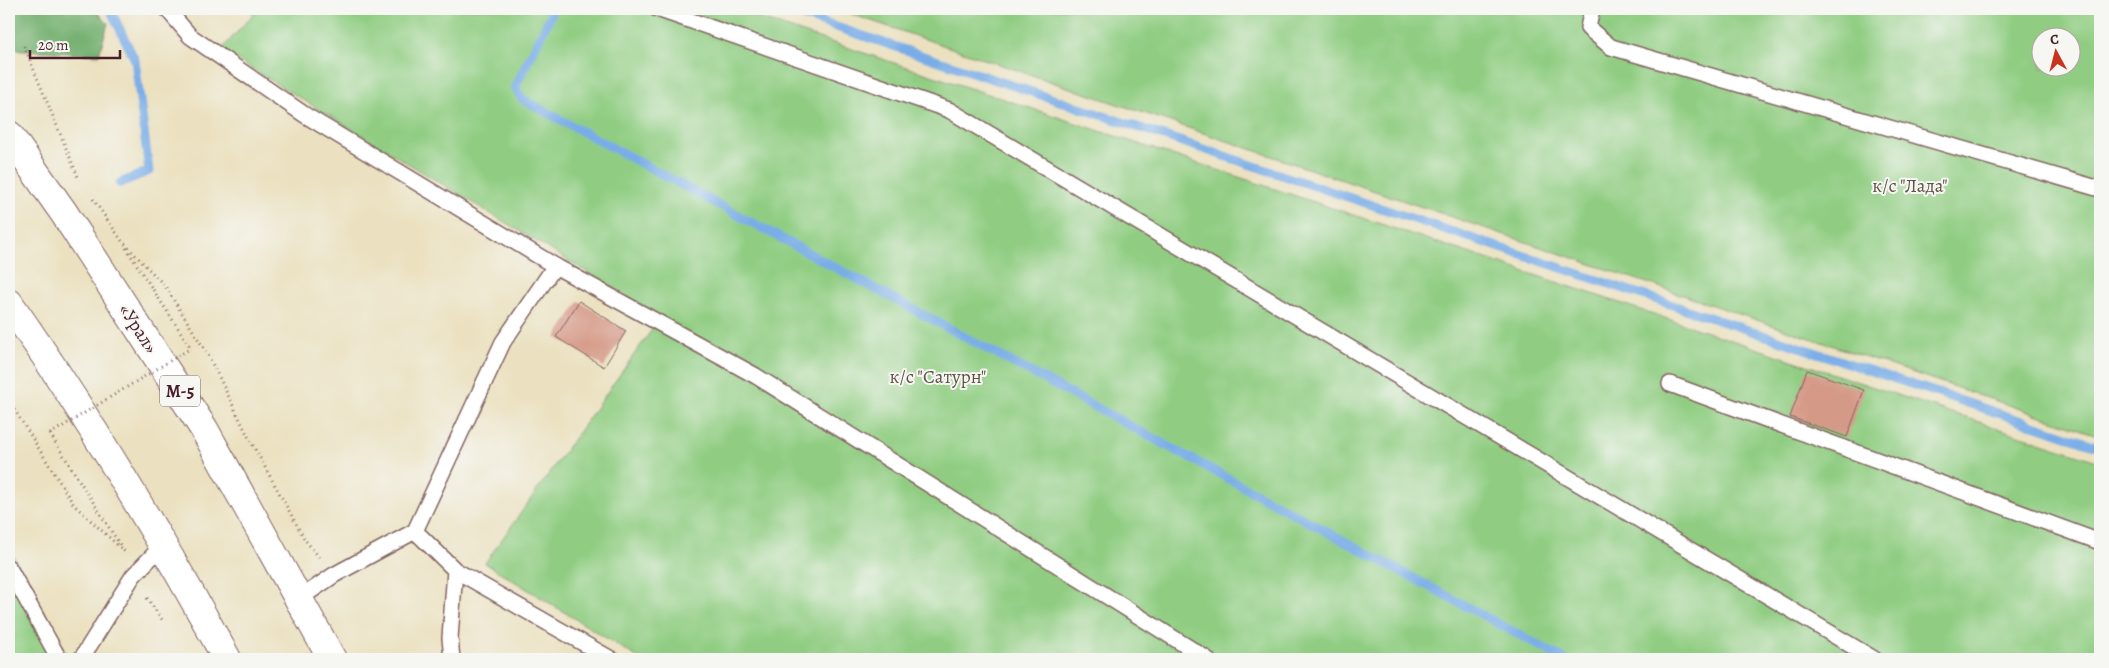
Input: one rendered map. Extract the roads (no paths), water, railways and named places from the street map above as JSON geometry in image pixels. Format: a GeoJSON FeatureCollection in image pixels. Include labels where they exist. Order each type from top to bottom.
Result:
{"type":"FeatureCollection","features":[{"type":"Feature","properties":{"kind":"highway","name":"«Урал»"},"geometry":{"type":"LineString","coordinates":[[9,135],[64,212],[204,429],[332,659]]}},
{"type":"Feature","properties":{"kind":"highway"},"geometry":{"type":"LineString","coordinates":[[9,303],[76,404],[164,544],[227,659]]}},
{"type":"Feature","properties":{"kind":"lane"},"geometry":{"type":"LineString","coordinates":[[167,9],[190,36],[305,115],[555,266],[756,376],[1207,659]]}},
{"type":"Feature","properties":{"kind":"lane"},"geometry":{"type":"LineString","coordinates":[[658,9],[949,110],[1874,659]]}},
{"type":"Feature","properties":{"kind":"lane"},"geometry":{"type":"LineString","coordinates":[[1592,9],[1588,28],[1611,48],[2100,189]]}},
{"type":"Feature","properties":{"kind":"lane"},"geometry":{"type":"LineString","coordinates":[[299,598],[334,576],[415,531],[503,342],[555,266]]}},
{"type":"Feature","properties":{"kind":"lane"},"geometry":{"type":"LineString","coordinates":[[1670,384],[2100,542]]}},
{"type":"Feature","properties":{"kind":"lane"},"geometry":{"type":"LineString","coordinates":[[415,531],[455,570],[611,659]]}},
{"type":"Feature","properties":{"kind":"lane"},"geometry":{"type":"LineString","coordinates":[[81,659],[133,576],[164,544]]}},
{"type":"Feature","properties":{"kind":"lane"},"geometry":{"type":"LineString","coordinates":[[9,568],[59,659]]}},
{"type":"Feature","properties":{"kind":"lane"},"geometry":{"type":"LineString","coordinates":[[452,659],[450,638],[455,570]]}},
{"type":"Feature","properties":{"kind":"waterway"},"geometry":{"type":"LineString","coordinates":[[110,9],[135,60],[149,171],[120,183]]}},
{"type":"Feature","properties":{"kind":"waterway"},"geometry":{"type":"LineString","coordinates":[[554,9],[515,87],[522,99],[1564,659]]}},
{"type":"Feature","properties":{"kind":"waterway"},"geometry":{"type":"LineString","coordinates":[[782,9],[2100,447]]}},
{"type":"Feature","properties":{"kind":"park label","name":"к/с \"Лада\""},"geometry":{"type":"Point","coordinates":[1910,185]}},
{"type":"Feature","properties":{"kind":"park label","name":"к/с \"Сатурн\""},"geometry":{"type":"Point","coordinates":[938,376]}}]}
